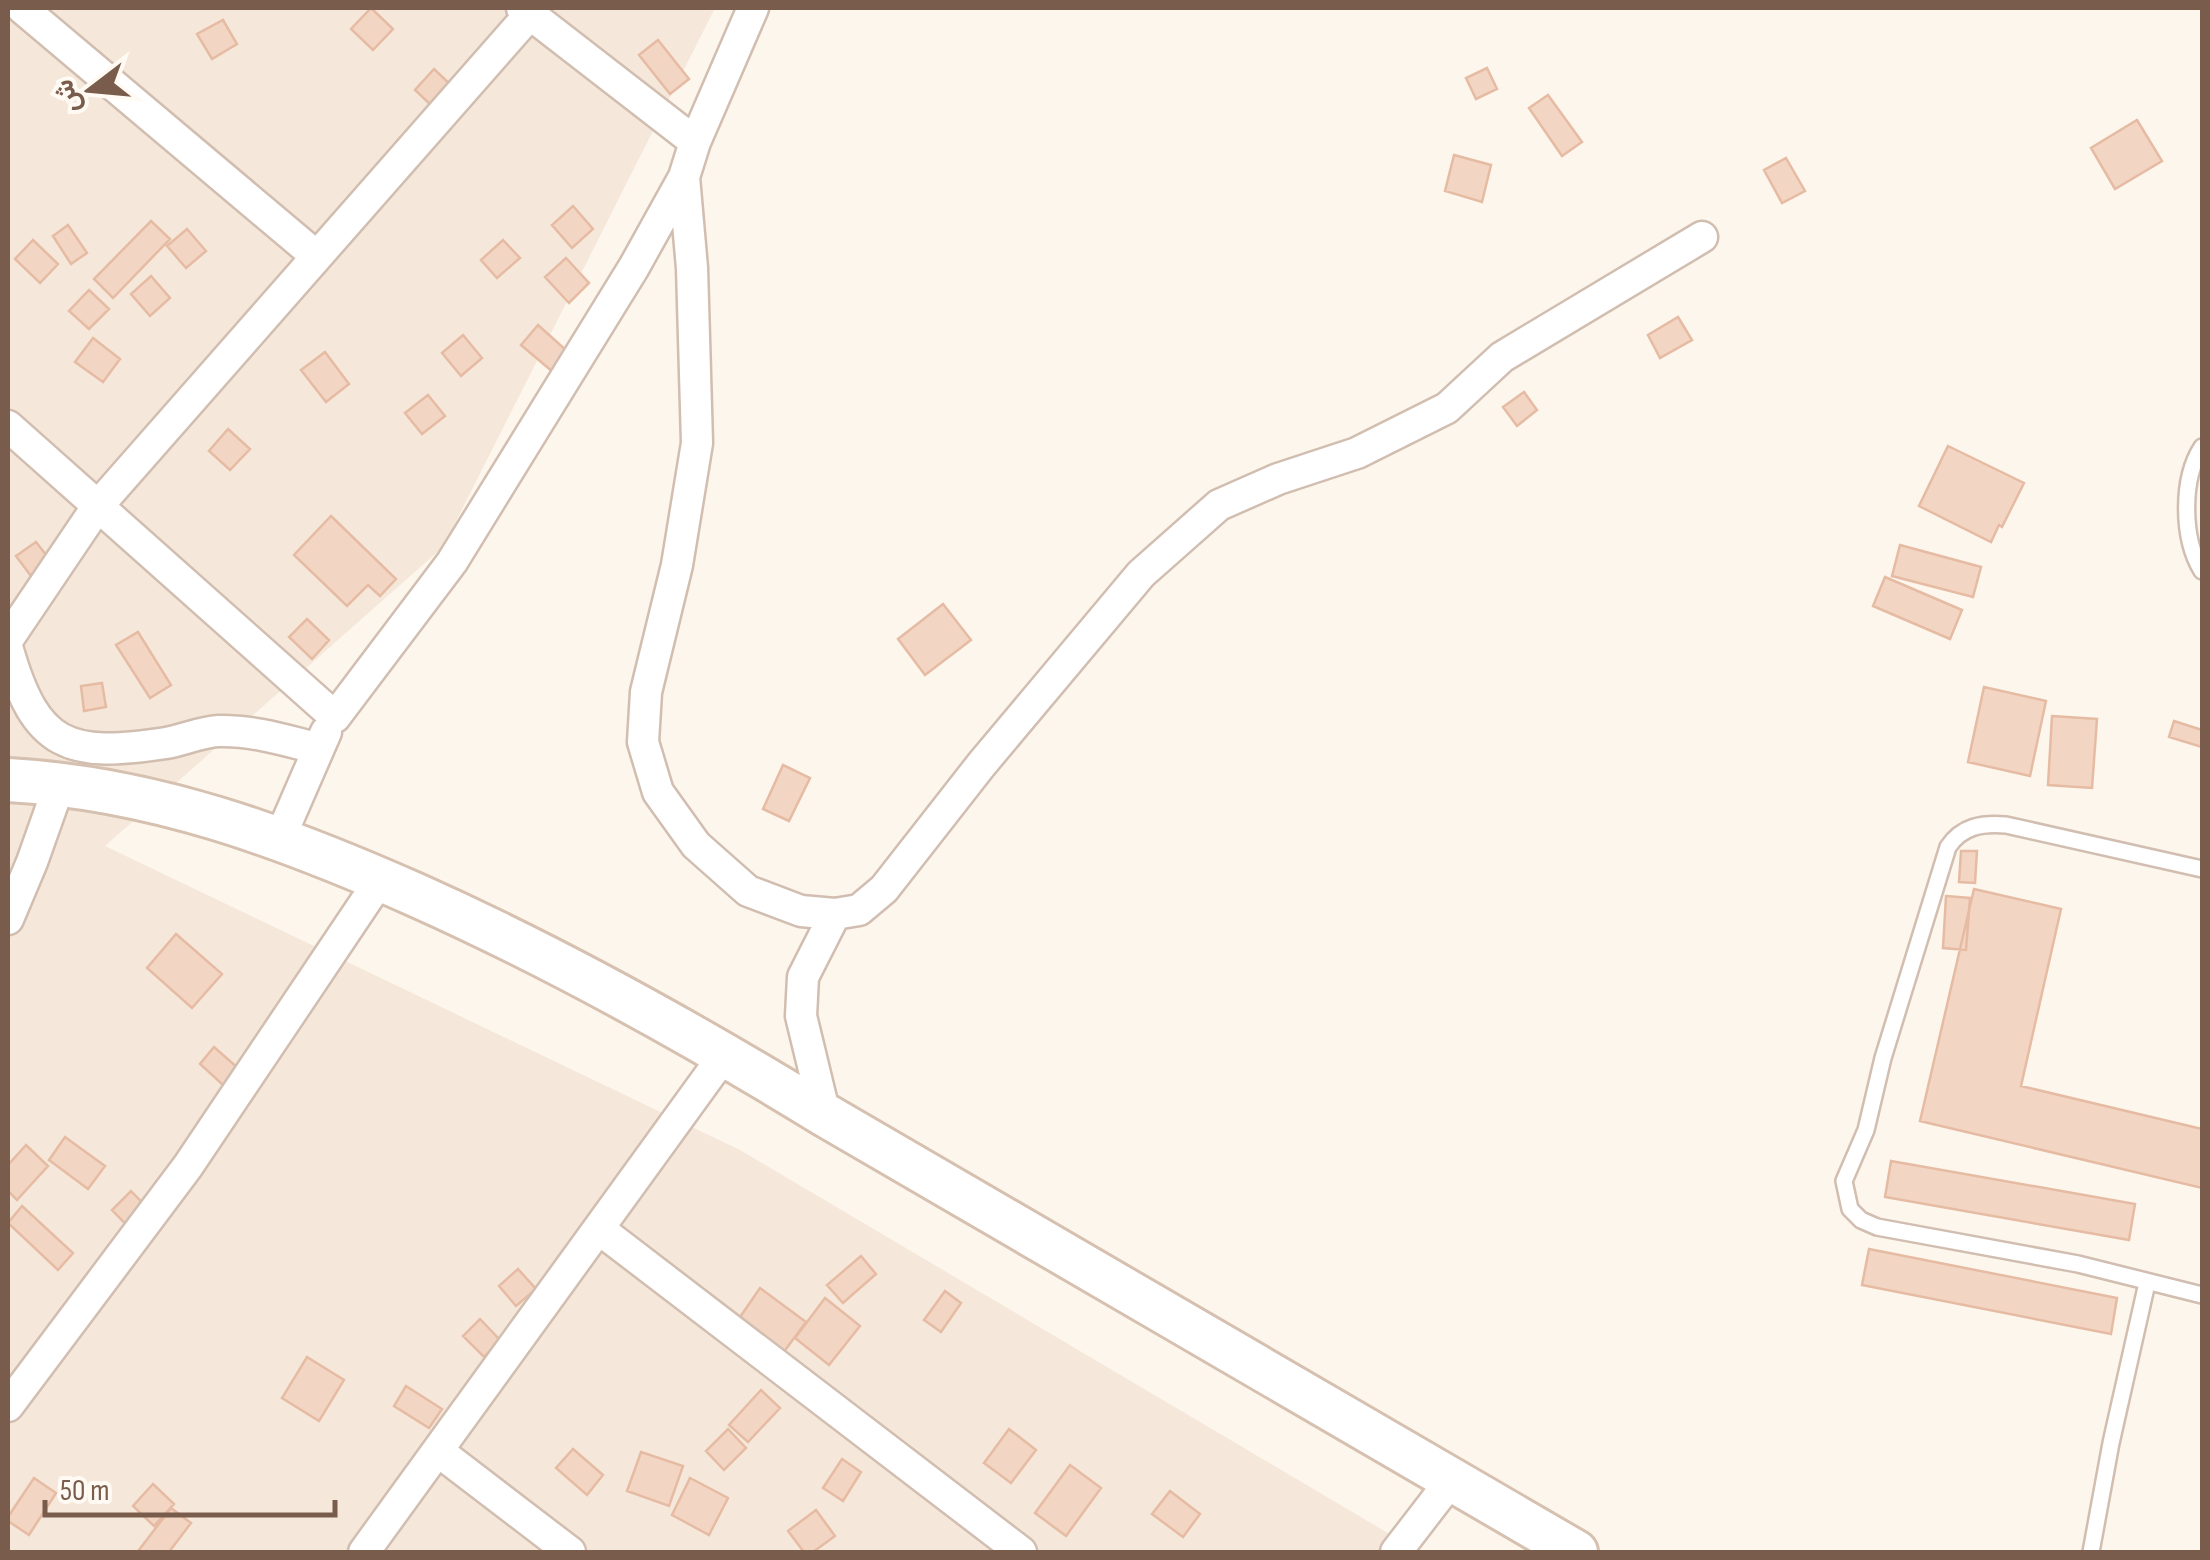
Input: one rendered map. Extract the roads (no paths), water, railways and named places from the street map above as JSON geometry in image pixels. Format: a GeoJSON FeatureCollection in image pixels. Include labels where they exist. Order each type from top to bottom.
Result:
{"type":"FeatureCollection","features":[{"type":"Feature","properties":{"kind":"main road"},"geometry":{"type":"LineString","coordinates":[[8,780],[120,792],[200,812],[380,880],[502,934],[725,1054],[825,1116],[1576,1552]]}},
{"type":"Feature","properties":{"kind":"street"},"geometry":{"type":"LineString","coordinates":[[22,8],[315,255]]}},
{"type":"Feature","properties":{"kind":"street"},"geometry":{"type":"LineString","coordinates":[[279,840],[316,748],[335,717],[452,562],[620,290],[684,177],[695,142],[753,8]]}},
{"type":"Feature","properties":{"kind":"street"},"geometry":{"type":"LineString","coordinates":[[8,639],[97,507],[526,10],[695,142]]}},
{"type":"Feature","properties":{"kind":"street"},"geometry":{"type":"LineString","coordinates":[[684,177],[692,268],[697,443],[677,565],[646,692],[642,742],[658,792],[696,845],[735,880],[748,891],[801,911],[835,914],[859,910],[884,889],[980,764],[1141,574],[1219,504],[1356,453],[1447,408],[1502,356],[1702,238]]}},
{"type":"Feature","properties":{"kind":"street"},"geometry":{"type":"LineString","coordinates":[[8,426],[335,717]]}},
{"type":"Feature","properties":{"kind":"street"},"geometry":{"type":"LineString","coordinates":[[8,650],[24,701],[39,723],[57,739],[77,747],[116,748],[216,731],[261,733],[316,748]]}},
{"type":"Feature","properties":{"kind":"street"},"geometry":{"type":"LineString","coordinates":[[8,919],[60,783]]}},
{"type":"Feature","properties":{"kind":"street"},"geometry":{"type":"LineString","coordinates":[[8,1406],[188,1166],[380,880]]}},
{"type":"Feature","properties":{"kind":"street"},"geometry":{"type":"LineString","coordinates":[[825,1116],[801,1016],[803,977],[835,914]]}},
{"type":"Feature","properties":{"kind":"street"},"geometry":{"type":"LineString","coordinates":[[364,1552],[725,1054]]}},
{"type":"Feature","properties":{"kind":"street"},"geometry":{"type":"LineString","coordinates":[[599,1229],[1021,1552]]}},
{"type":"Feature","properties":{"kind":"street"},"geometry":{"type":"LineString","coordinates":[[438,1450],[570,1552]]}},
{"type":"Feature","properties":{"kind":"street"},"geometry":{"type":"LineString","coordinates":[[1396,1552],[1453,1478]]}},
{"type":"Feature","properties":{"kind":"lane"},"geometry":{"type":"LineString","coordinates":[[2202,447],[2186,500],[2194,559],[2202,571]]}},
{"type":"Feature","properties":{"kind":"lane"},"geometry":{"type":"LineString","coordinates":[[2202,869],[2006,825],[1970,827],[1955,837],[1948,847],[1883,1058],[1866,1130],[1844,1182],[1850,1209],[1861,1220],[1877,1227],[2078,1264],[2202,1295]]}},
{"type":"Feature","properties":{"kind":"lane"},"geometry":{"type":"LineString","coordinates":[[2091,1552],[2147,1283]]}}]}
